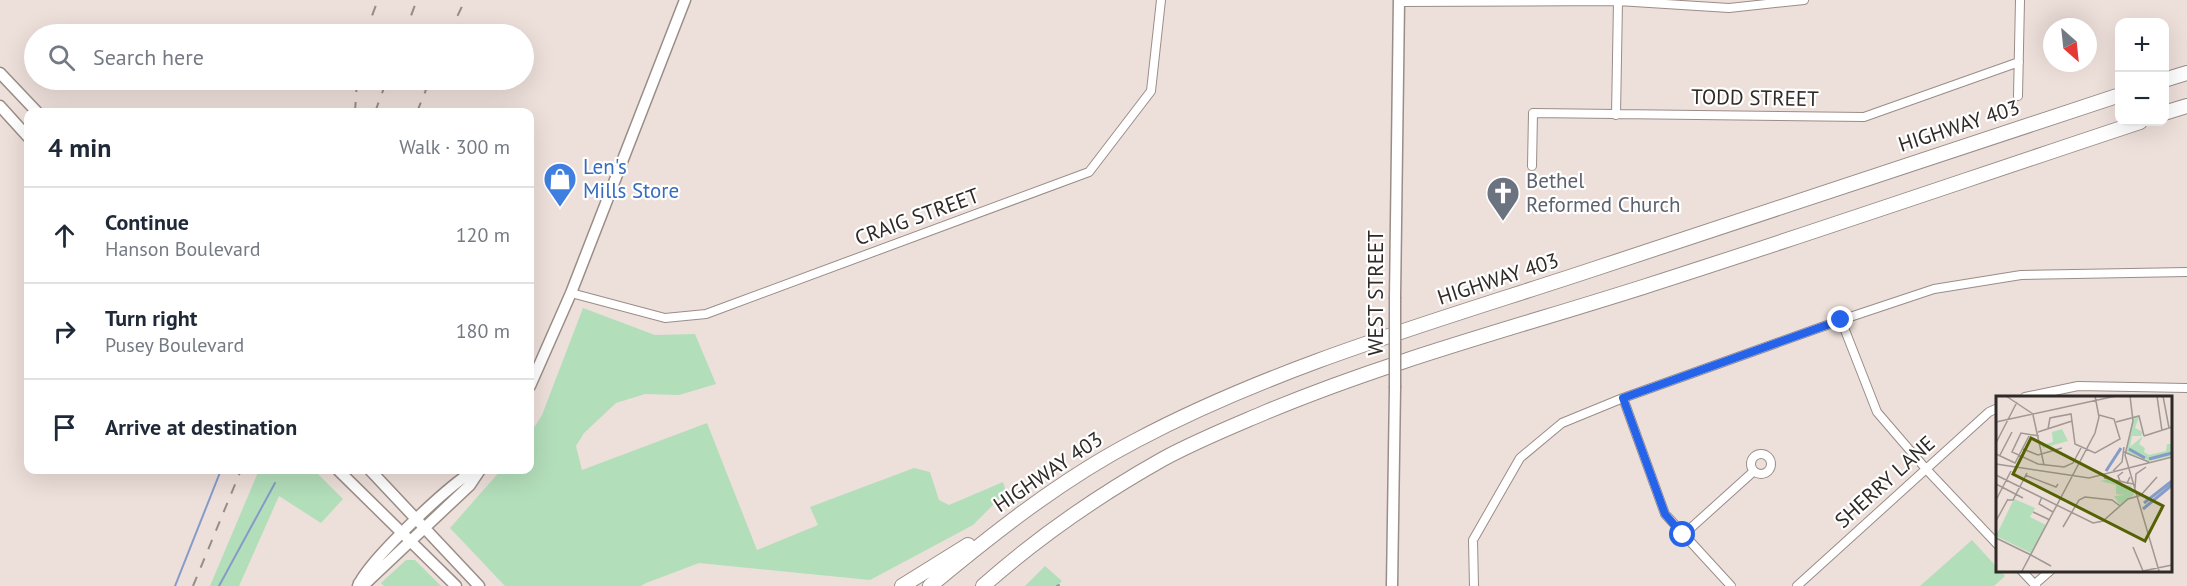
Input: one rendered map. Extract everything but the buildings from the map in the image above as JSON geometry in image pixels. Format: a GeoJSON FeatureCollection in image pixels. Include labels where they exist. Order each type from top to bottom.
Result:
{"type":"FeatureCollection","features":[{"type":"Feature","properties":{"kind":"highway"},"geometry":{"type":"LineString","coordinates":[[2169,78],[2187,73]]}},
{"type":"Feature","properties":{"kind":"highway","name":"HIGHWAY 403"},"geometry":{"type":"LineString","coordinates":[[930,586],[1002,528],[1065,483],[1136,440],[1227,395],[1416,328],[2115,97]]}},
{"type":"Feature","properties":{"kind":"highway"},"geometry":{"type":"LineString","coordinates":[[2169,111],[2187,106]]}},
{"type":"Feature","properties":{"kind":"highway"},"geometry":{"type":"LineString","coordinates":[[983,586],[1102,495],[1165,458],[1319,390],[1413,358],[1645,286],[2128,126]]}},
{"type":"Feature","properties":{"kind":"highway"},"geometry":{"type":"LineString","coordinates":[[902,586],[979,537],[1002,528]]}},
{"type":"Feature","properties":{"kind":"highway"},"geometry":{"type":"LineString","coordinates":[[989,586],[999,572]]}},
{"type":"Feature","properties":{"kind":"main road"},"geometry":{"type":"LineString","coordinates":[[534,377],[571,292],[685,0]]}},
{"type":"Feature","properties":{"kind":"main road","name":"WEST STREET"},"geometry":{"type":"LineString","coordinates":[[1392,586],[1399,1]]}},
{"type":"Feature","properties":{"kind":"main road"},"geometry":{"type":"LineString","coordinates":[[0,73],[33,108]]}},
{"type":"Feature","properties":{"kind":"main road"},"geometry":{"type":"LineString","coordinates":[[0,106],[24,133]]}},
{"type":"Feature","properties":{"kind":"main road"},"geometry":{"type":"LineString","coordinates":[[342,474],[456,586]]}},
{"type":"Feature","properties":{"kind":"main road"},"geometry":{"type":"LineString","coordinates":[[374,474],[479,586]]}},
{"type":"Feature","properties":{"kind":"main road"},"geometry":{"type":"LineString","coordinates":[[421,524],[460,478],[468,474]]}},
{"type":"Feature","properties":{"kind":"main road"},"geometry":{"type":"LineString","coordinates":[[358,585],[366,583],[406,537],[470,485],[477,474]]}},
{"type":"Feature","properties":{"kind":"street","name":"CRAIG STREET"},"geometry":{"type":"LineString","coordinates":[[571,292],[665,318],[706,314],[1089,172],[1151,91],[1161,0]]}},
{"type":"Feature","properties":{"kind":"street"},"geometry":{"type":"LineString","coordinates":[[1399,1],[1618,1],[1729,4],[1804,0]]}},
{"type":"Feature","properties":{"kind":"street"},"geometry":{"type":"LineString","coordinates":[[2018,96],[2020,0]]}},
{"type":"Feature","properties":{"kind":"street"},"geometry":{"type":"LineString","coordinates":[[1616,115],[1618,1]]}},
{"type":"Feature","properties":{"kind":"street","name":"TODD STREET"},"geometry":{"type":"LineString","coordinates":[[1532,166],[1533,113],[1864,117],[2019,62]]}},
{"type":"Feature","properties":{"kind":"street"},"geometry":{"type":"LineString","coordinates":[[1474,586],[1473,540],[1520,459],[1562,423],[1623,398],[1934,289],[2021,275],[2187,272]]}},
{"type":"Feature","properties":{"kind":"street"},"geometry":{"type":"LineString","coordinates":[[1841,320],[1877,412],[1926,469],[1996,543]]}},
{"type":"Feature","properties":{"kind":"street"},"geometry":{"type":"LineString","coordinates":[[2030,396],[2078,386],[2187,388]]}},
{"type":"Feature","properties":{"kind":"street"},"geometry":{"type":"LineString","coordinates":[[1623,398],[1665,514],[1731,586]]}},
{"type":"Feature","properties":{"kind":"street","name":"SHERRY LANE"},"geometry":{"type":"LineString","coordinates":[[1797,586],[1989,412],[1996,409]]}},
{"type":"Feature","properties":{"kind":"street"},"geometry":{"type":"LineString","coordinates":[[1683,535],[1754,471]]}},
{"type":"Feature","properties":{"kind":"street"},"geometry":{"type":"LineString","coordinates":[[2022,571],[2035,585],[2050,571]]}},
{"type":"Feature","properties":{"kind":"green space"},"geometry":{"type":"Polygon","coordinates":[[[583,308],[655,335],[695,334],[716,384],[679,395],[645,394],[616,403],[584,433],[576,446],[582,470],[707,423],[757,550],[818,525],[810,507],[914,468],[930,472],[939,500],[949,505],[1003,482],[1006,492],[973,525],[870,580],[699,563],[641,586],[505,586],[450,528],[497,474],[534,474],[534,428],[542,415],[583,308]]]}},
{"type":"Feature","properties":{"kind":"green space"},"geometry":{"type":"Polygon","coordinates":[[[257,474],[318,474],[343,499],[321,523],[279,496],[239,586],[210,586],[257,474]]]}},
{"type":"Feature","properties":{"kind":"green space"},"geometry":{"type":"Polygon","coordinates":[[[1972,540],[1996,566],[1996,571],[2000,571],[2005,576],[1994,586],[1920,586],[1972,540]]]}},
{"type":"Feature","properties":{"kind":"green space"},"geometry":{"type":"Polygon","coordinates":[[[406,560],[415,560],[441,586],[384,586],[381,583],[406,560]]]}},
{"type":"Feature","properties":{"kind":"green space"},"geometry":{"type":"Polygon","coordinates":[[[1045,566],[1062,581],[1057,586],[1025,586],[1045,566]]]}},
{"type":"Feature","properties":{"kind":"waterway"},"geometry":{"type":"LineString","coordinates":[[175,586],[219,474]]}},
{"type":"Feature","properties":{"kind":"waterway"},"geometry":{"type":"LineString","coordinates":[[219,586],[275,483]]}},
{"type":"Feature","properties":{"kind":"railway"},"geometry":{"type":"LineString","coordinates":[[369,24],[378,0]]}},
{"type":"Feature","properties":{"kind":"railway"},"geometry":{"type":"LineString","coordinates":[[408,24],[417,0]]}},
{"type":"Feature","properties":{"kind":"railway"},"geometry":{"type":"LineString","coordinates":[[454,24],[465,0]]}},
{"type":"Feature","properties":{"kind":"railway"},"geometry":{"type":"LineString","coordinates":[[355,108],[356,90]]}},
{"type":"Feature","properties":{"kind":"railway"},"geometry":{"type":"LineString","coordinates":[[376,108],[383,90]]}},
{"type":"Feature","properties":{"kind":"railway"},"geometry":{"type":"LineString","coordinates":[[419,108],[426,90]]}},
{"type":"Feature","properties":{"kind":"railway"},"geometry":{"type":"LineString","coordinates":[[193,586],[239,474]]}},
{"type":"Feature","properties":{"kind":"place","name":"Len's Mills Store"},"geometry":{"type":"Point","coordinates":[560,208]}},
{"type":"Feature","properties":{"kind":"place","name":"Bethel Reformed Church"},"geometry":{"type":"Point","coordinates":[1503,222]}},
{"type":"Feature","properties":{"kind":"route"},"geometry":{"type":"LineString","coordinates":[[1683,535],[1665,514],[1623,398],[1841,320]]}}]}
